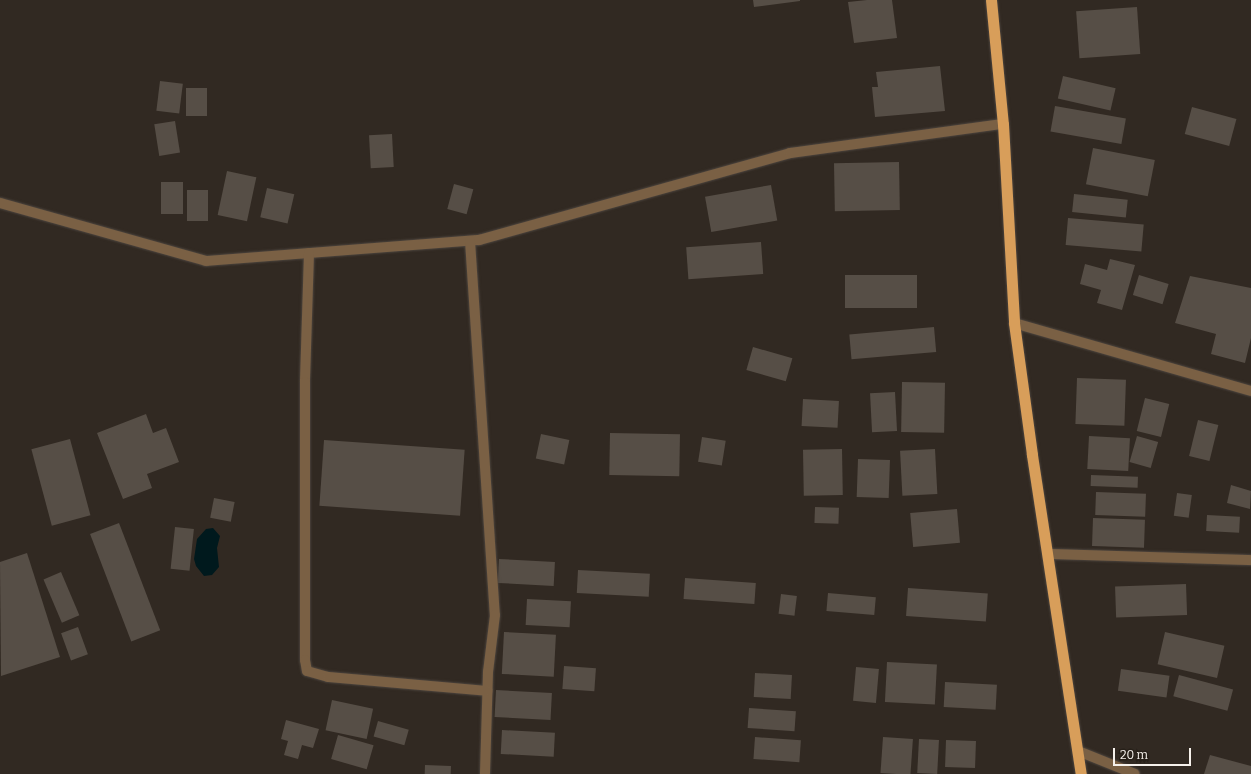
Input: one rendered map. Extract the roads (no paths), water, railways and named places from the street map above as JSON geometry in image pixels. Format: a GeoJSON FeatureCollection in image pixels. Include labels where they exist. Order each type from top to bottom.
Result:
{"type":"FeatureCollection","features":[{"type":"Feature","properties":{"kind":"highway"},"geometry":{"type":"LineString","coordinates":[[991,0],[1003,124],[1014,323],[1081,774]]}},
{"type":"Feature","properties":{"kind":"street"},"geometry":{"type":"LineString","coordinates":[[0,203],[206,261],[470,241],[479,240],[790,152],[1003,124]]}},
{"type":"Feature","properties":{"kind":"street"},"geometry":{"type":"LineString","coordinates":[[470,241],[495,615],[487,691],[485,774]]}},
{"type":"Feature","properties":{"kind":"street"},"geometry":{"type":"LineString","coordinates":[[310,253],[305,382],[305,660],[308,671],[328,677],[487,691]]}},
{"type":"Feature","properties":{"kind":"street"},"geometry":{"type":"LineString","coordinates":[[1014,323],[1251,391]]}},
{"type":"Feature","properties":{"kind":"street"},"geometry":{"type":"LineString","coordinates":[[1048,554],[1251,560]]}},
{"type":"Feature","properties":{"kind":"street"},"geometry":{"type":"LineString","coordinates":[[1078,751],[1135,774]]}},
{"type":"Feature","properties":{"kind":"water"},"geometry":{"type":"Polygon","coordinates":[[[213,528],[220,536],[217,548],[219,567],[212,575],[204,576],[196,566],[194,559],[197,539],[206,529],[213,528]]]}}]}
